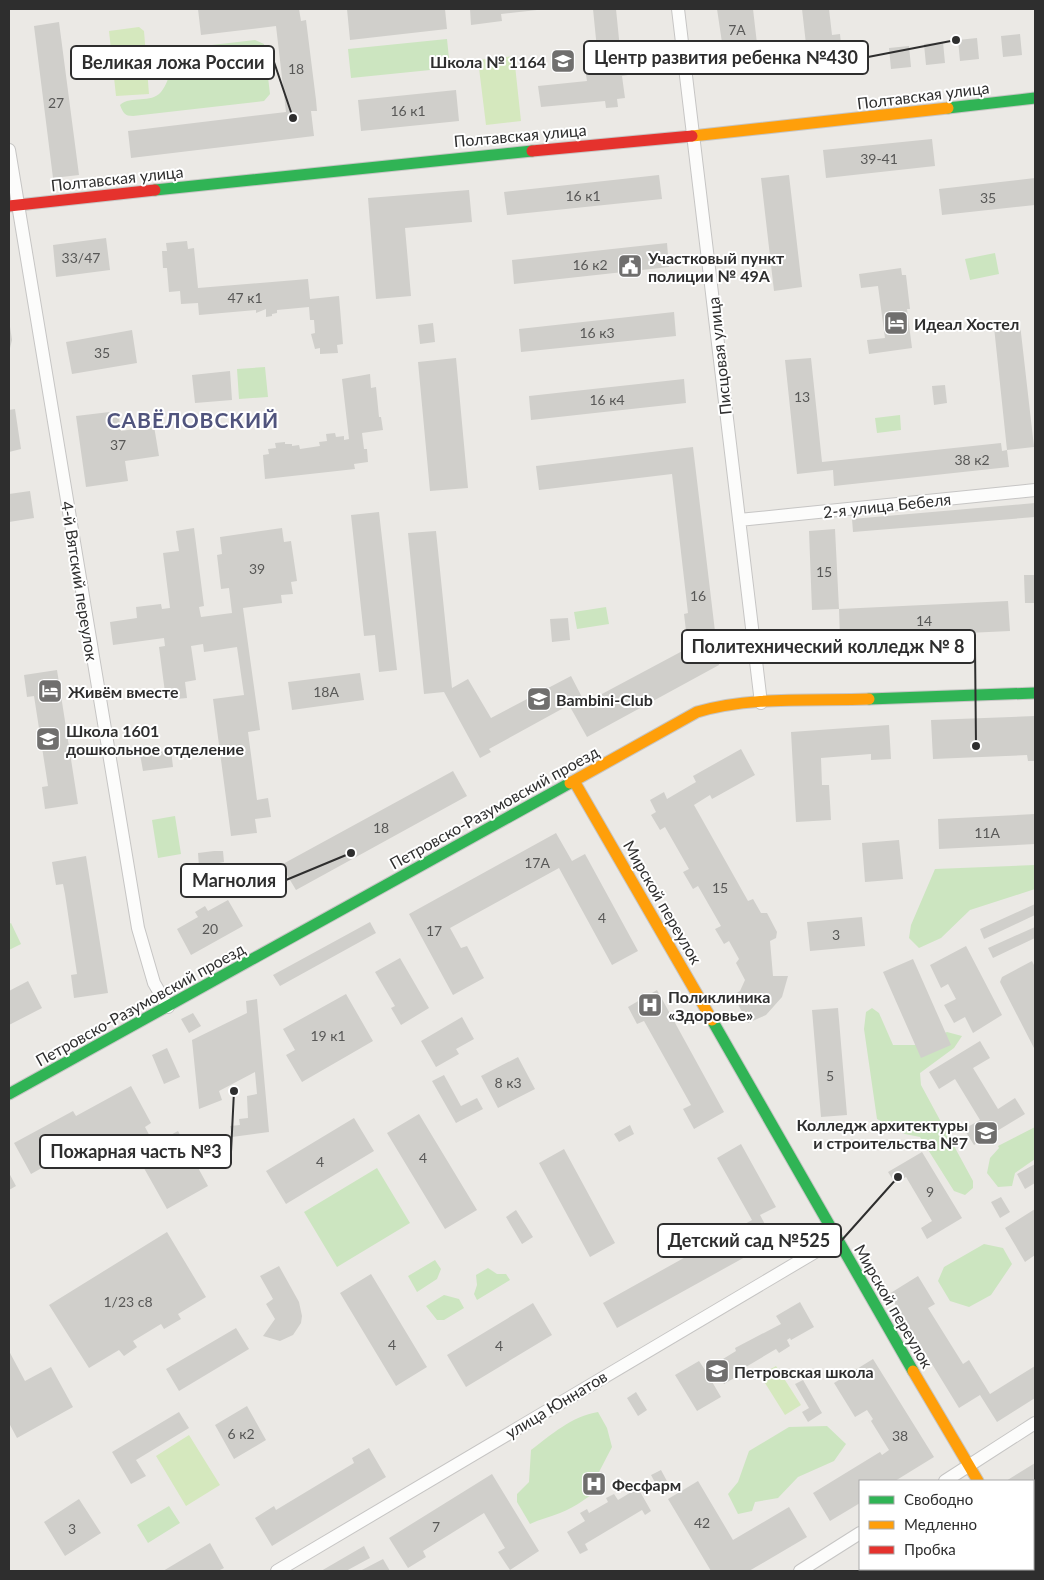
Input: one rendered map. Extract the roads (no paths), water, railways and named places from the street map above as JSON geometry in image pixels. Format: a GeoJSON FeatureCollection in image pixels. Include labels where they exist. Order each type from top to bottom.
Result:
{"type":"FeatureCollection","features":[{"type":"Feature","properties":{"kind":"street","name":"Писцовая улица"},"geometry":{"type":"LineString","coordinates":[[678,9],[761,703]]}},
{"type":"Feature","properties":{"kind":"street","name":"Полтавская улица"},"geometry":{"type":"LineString","coordinates":[[13,205],[473,156],[694,136],[1035,98]]}},
{"type":"Feature","properties":{"kind":"street","name":"4-й Вятский переулок"},"geometry":{"type":"LineString","coordinates":[[9,150],[13,205],[138,928],[154,983],[168,1007]]}},
{"type":"Feature","properties":{"kind":"street","name":"2-я улица Бебеля"},"geometry":{"type":"LineString","coordinates":[[739,520],[1035,490]]}},
{"type":"Feature","properties":{"kind":"street","name":"Петровско-Разумовский проезд"},"geometry":{"type":"LineString","coordinates":[[9,1094],[697,712],[717,706],[761,703],[1035,693]]}},
{"type":"Feature","properties":{"kind":"street","name":"Мирской переулок"},"geometry":{"type":"LineString","coordinates":[[574,781],[977,1480]]}},
{"type":"Feature","properties":{"kind":"street","name":"улица Юннатов"},"geometry":{"type":"LineString","coordinates":[[276,1571],[837,1239]]}},
{"type":"Feature","properties":{"kind":"street"},"geometry":{"type":"LineString","coordinates":[[948,1480],[1035,1423]]}},
{"type":"Feature","properties":{"kind":"street"},"geometry":{"type":"LineString","coordinates":[[800,1571],[859,1534]]}},
{"type":"Feature","properties":{"kind":"place","name":"Центр развития ребенка №430"},"geometry":{"type":"Point","coordinates":[956,40]}},
{"type":"Feature","properties":{"kind":"place","name":"Школа № 1164"},"geometry":{"type":"Point","coordinates":[563,61]}},
{"type":"Feature","properties":{"kind":"place","name":"Великая ложа России"},"geometry":{"type":"Point","coordinates":[293,118]}},
{"type":"Feature","properties":{"kind":"place","name":"Участковый пункт полиции № 49А"},"geometry":{"type":"Point","coordinates":[630,266]}},
{"type":"Feature","properties":{"kind":"place","name":"Идеал Хостел"},"geometry":{"type":"Point","coordinates":[896,323]}},
{"type":"Feature","properties":{"kind":"place","name":"Живём вместе"},"geometry":{"type":"Point","coordinates":[50,691]}},
{"type":"Feature","properties":{"kind":"place","name":"Bambini-Club"},"geometry":{"type":"Point","coordinates":[539,699]}},
{"type":"Feature","properties":{"kind":"place","name":"Школа 1601 дошкольное отделение"},"geometry":{"type":"Point","coordinates":[48,739]}},
{"type":"Feature","properties":{"kind":"place","name":"Политехнический колледж № 8"},"geometry":{"type":"Point","coordinates":[976,746]}},
{"type":"Feature","properties":{"kind":"place","name":"Магнолия"},"geometry":{"type":"Point","coordinates":[351,853]}},
{"type":"Feature","properties":{"kind":"place","name":"Поликлиника «Здоровье»"},"geometry":{"type":"Point","coordinates":[650,1005]}},
{"type":"Feature","properties":{"kind":"place","name":"Пожарная часть №3"},"geometry":{"type":"Point","coordinates":[234,1091]}},
{"type":"Feature","properties":{"kind":"place","name":"Колледж архитектуры и строительства №7"},"geometry":{"type":"Point","coordinates":[986,1133]}},
{"type":"Feature","properties":{"kind":"place","name":"Детский сад №525"},"geometry":{"type":"Point","coordinates":[898,1177]}},
{"type":"Feature","properties":{"kind":"place","name":"Петровская школа"},"geometry":{"type":"Point","coordinates":[717,1371]}},
{"type":"Feature","properties":{"kind":"place","name":"Фесфарм"},"geometry":{"type":"Point","coordinates":[594,1484]}},
{"type":"Feature","properties":{"kind":"district","name":"САВЁЛОВСКИЙ"},"geometry":{"type":"Point","coordinates":[193,419]}}]}
